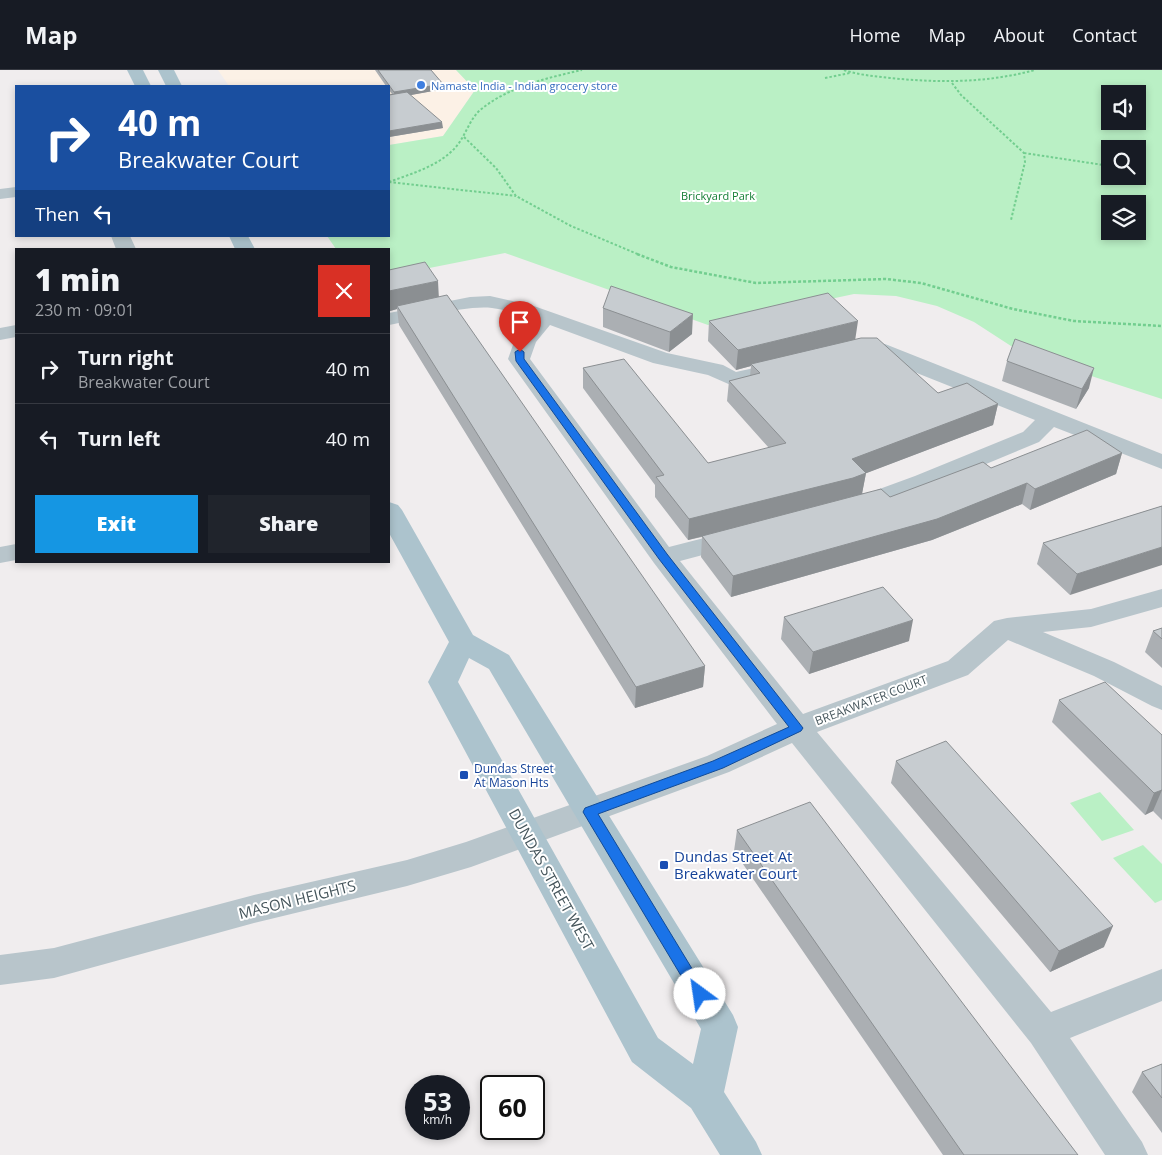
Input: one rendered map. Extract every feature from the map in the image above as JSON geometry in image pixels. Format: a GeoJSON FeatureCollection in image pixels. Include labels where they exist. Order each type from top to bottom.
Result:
{"type":"FeatureCollection","features":[{"type":"Feature","properties":{"kind":"main road"},"geometry":{"type":"LineString","coordinates":[[135,70],[142,85]]}},
{"type":"Feature","properties":{"kind":"main road"},"geometry":{"type":"LineString","coordinates":[[166,70],[174,85]]}},
{"type":"Feature","properties":{"kind":"main road"},"geometry":{"type":"LineString","coordinates":[[390,512],[463,642],[499,662],[720,1027],[704,1096]]}},
{"type":"Feature","properties":{"kind":"main road","name":"DUNDAS STREET WEST"},"geometry":{"type":"LineString","coordinates":[[463,642],[443,682],[645,1050],[704,1096],[742,1155]]}},
{"type":"Feature","properties":{"kind":"street"},"geometry":{"type":"LineString","coordinates":[[0,194],[15,192]]}},
{"type":"Feature","properties":{"kind":"street"},"geometry":{"type":"LineString","coordinates":[[390,319],[470,303],[490,302],[524,309],[661,358],[715,370],[733,379],[800,364]]}},
{"type":"Feature","properties":{"kind":"street"},"geometry":{"type":"LineString","coordinates":[[546,317],[524,342],[519,359],[663,557],[797,728],[1044,1030],[1128,1155]]}},
{"type":"Feature","properties":{"kind":"street"},"geometry":{"type":"LineString","coordinates":[[0,334],[15,331]]}},
{"type":"Feature","properties":{"kind":"street"},"geometry":{"type":"LineString","coordinates":[[839,354],[858,349],[877,349],[1162,462]]}},
{"type":"Feature","properties":{"kind":"street"},"geometry":{"type":"LineString","coordinates":[[831,513],[859,506],[1031,437],[1050,418]]}},
{"type":"Feature","properties":{"kind":"street"},"geometry":{"type":"LineString","coordinates":[[663,557],[756,532]]}},
{"type":"Feature","properties":{"kind":"street"},"geometry":{"type":"LineString","coordinates":[[0,555],[15,552]]}},
{"type":"Feature","properties":{"kind":"street"},"geometry":{"type":"LineString","coordinates":[[1004,628],[1091,618],[1162,598]]}},
{"type":"Feature","properties":{"kind":"street"},"geometry":{"type":"LineString","coordinates":[[1004,628],[1087,660],[1131,681],[1162,699]]}},
{"type":"Feature","properties":{"kind":"street","name":"BREAKWATER COURT"},"geometry":{"type":"LineString","coordinates":[[590,812],[718,764],[797,728],[958,668],[1004,628]]}},
{"type":"Feature","properties":{"kind":"street","name":"MASON HEIGHTS"},"geometry":{"type":"LineString","coordinates":[[0,970],[54,963],[254,909],[407,873],[471,854],[590,812]]}},
{"type":"Feature","properties":{"kind":"street"},"geometry":{"type":"LineString","coordinates":[[1044,1030],[1162,985]]}},
{"type":"Feature","properties":{"kind":"path"},"geometry":{"type":"LineString","coordinates":[[390,182],[428,167],[451,152],[464,137],[469,122],[482,109],[496,100],[544,79],[582,70]]}},
{"type":"Feature","properties":{"kind":"path"},"geometry":{"type":"LineString","coordinates":[[844,70],[952,83],[977,81],[1035,70]]}},
{"type":"Feature","properties":{"kind":"path"},"geometry":{"type":"LineString","coordinates":[[825,78],[850,72]]}},
{"type":"Feature","properties":{"kind":"path"},"geometry":{"type":"LineString","coordinates":[[952,83],[961,95],[1024,153],[1101,165]]}},
{"type":"Feature","properties":{"kind":"path"},"geometry":{"type":"LineString","coordinates":[[464,137],[496,168],[516,196]]}},
{"type":"Feature","properties":{"kind":"path"},"geometry":{"type":"LineString","coordinates":[[1011,220],[1025,162],[1024,153]]}},
{"type":"Feature","properties":{"kind":"path"},"geometry":{"type":"LineString","coordinates":[[390,182],[516,196],[571,226],[626,250],[671,267],[723,278],[756,283],[886,279],[921,283],[1013,309],[1074,320],[1162,326]]}},
{"type":"Feature","properties":{"kind":"shaded area"},"geometry":{"type":"Polygon","coordinates":[[[218,70],[456,70],[475,90],[443,136],[390,145],[390,85],[228,85],[218,70]]]}},
{"type":"Feature","properties":{"kind":"green space","name":"Brickyard Park"},"geometry":{"type":"Polygon","coordinates":[[[456,70],[1162,70],[1162,399],[1036,358],[1011,346],[974,322],[937,306],[896,296],[854,294],[708,325],[505,253],[390,276],[390,248],[335,248],[328,237],[390,237],[390,145],[443,136],[475,90],[456,70]]]}},
{"type":"Feature","properties":{"kind":"green space"},"geometry":{"type":"Polygon","coordinates":[[[1100,792],[1134,830],[1102,841],[1070,803],[1100,792]]]}},
{"type":"Feature","properties":{"kind":"green space"},"geometry":{"type":"Polygon","coordinates":[[[1143,845],[1162,864],[1162,900],[1155,903],[1113,858],[1143,845]]]}},
{"type":"Feature","properties":{"kind":"building"},"geometry":{"type":"Polygon","coordinates":[[[378,70],[431,70],[443,84],[394,92],[378,70]]]}},
{"type":"Feature","properties":{"kind":"building"},"geometry":{"type":"Polygon","coordinates":[[[407,92],[442,122],[390,131],[390,95],[407,92]]]}},
{"type":"Feature","properties":{"kind":"building"},"geometry":{"type":"Polygon","coordinates":[[[425,262],[438,281],[390,291],[390,270],[425,262]]]}},
{"type":"Feature","properties":{"kind":"building"},"geometry":{"type":"Polygon","coordinates":[[[611,286],[693,314],[670,332],[603,308],[611,286]]]}},
{"type":"Feature","properties":{"kind":"building"},"geometry":{"type":"Polygon","coordinates":[[[828,293],[858,321],[738,350],[709,321],[828,293]]]}},
{"type":"Feature","properties":{"kind":"building"},"geometry":{"type":"Polygon","coordinates":[[[447,295],[705,666],[636,687],[397,306],[447,295]]]}},
{"type":"Feature","properties":{"kind":"building"},"geometry":{"type":"Polygon","coordinates":[[[861,338],[877,338],[938,393],[967,383],[998,404],[852,459],[866,473],[853,478],[689,519],[656,477],[664,475],[583,368],[624,359],[708,463],[786,443],[729,381],[760,373],[751,364],[861,338]]]}},
{"type":"Feature","properties":{"kind":"building"},"geometry":{"type":"Polygon","coordinates":[[[1015,339],[1094,368],[1082,389],[1007,361],[1015,339]]]}},
{"type":"Feature","properties":{"kind":"building"},"geometry":{"type":"Polygon","coordinates":[[[1087,430],[1122,453],[1035,489],[1027,483],[937,519],[733,576],[702,536],[881,489],[890,497],[983,462],[991,468],[1087,430]]]}},
{"type":"Feature","properties":{"kind":"building"},"geometry":{"type":"Polygon","coordinates":[[[1162,506],[1162,547],[1077,574],[1043,543],[1162,506]]]}},
{"type":"Feature","properties":{"kind":"building"},"geometry":{"type":"Polygon","coordinates":[[[883,587],[913,620],[813,652],[784,617],[883,587]]]}},
{"type":"Feature","properties":{"kind":"building"},"geometry":{"type":"Polygon","coordinates":[[[1162,628],[1162,639],[1153,631],[1162,628]]]}},
{"type":"Feature","properties":{"kind":"building"},"geometry":{"type":"Polygon","coordinates":[[[1105,682],[1162,735],[1162,790],[1154,793],[1059,700],[1105,682]]]}},
{"type":"Feature","properties":{"kind":"building"},"geometry":{"type":"Polygon","coordinates":[[[946,741],[1113,926],[1059,951],[896,761],[946,741]]]}},
{"type":"Feature","properties":{"kind":"building"},"geometry":{"type":"Polygon","coordinates":[[[810,802],[1078,1155],[964,1155],[737,830],[810,802]]]}},
{"type":"Feature","properties":{"kind":"building"},"geometry":{"type":"Polygon","coordinates":[[[1162,1064],[1162,1098],[1142,1072],[1162,1064]]]}},
{"type":"Feature","properties":{"kind":"place","name":"Namaste India - Indian grocery store"},"geometry":{"type":"Point","coordinates":[421,85]}},
{"type":"Feature","properties":{"kind":"place","name":"Dundas Street At Mason Hts"},"geometry":{"type":"Point","coordinates":[464,775]}},
{"type":"Feature","properties":{"kind":"place","name":"Dundas Street At Breakwater Court"},"geometry":{"type":"Point","coordinates":[664,865]}},
{"type":"Feature","properties":{"kind":"route"},"geometry":{"type":"LineString","coordinates":[[520,352],[519,359],[663,557],[797,728],[718,764],[590,812],[700,994]]}}]}
